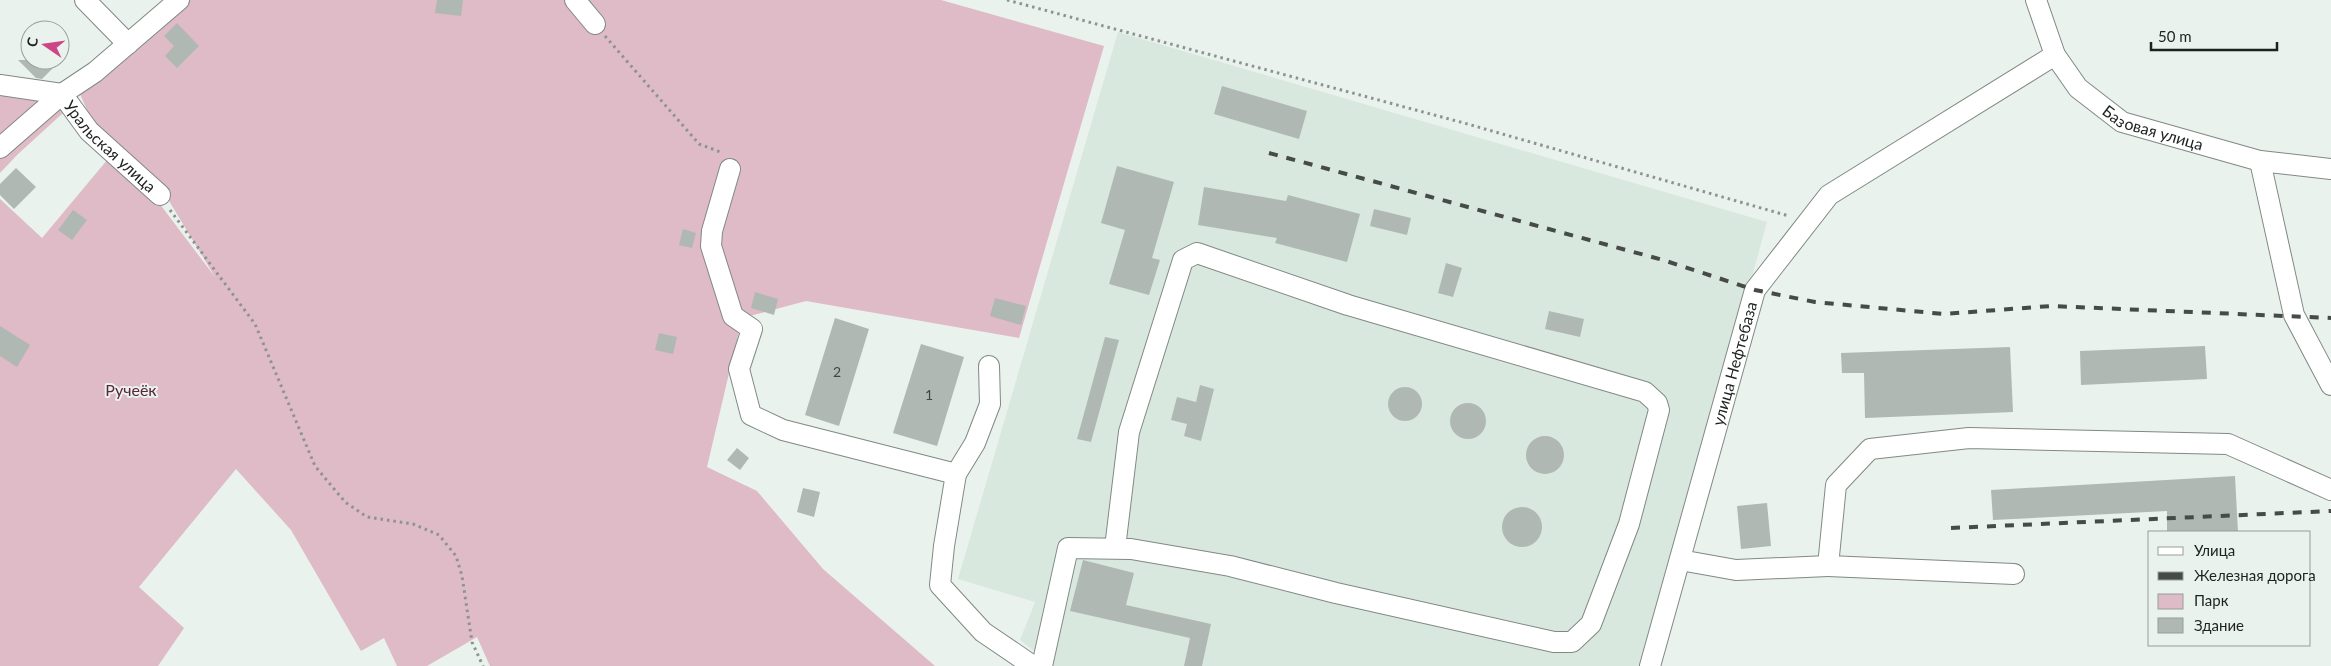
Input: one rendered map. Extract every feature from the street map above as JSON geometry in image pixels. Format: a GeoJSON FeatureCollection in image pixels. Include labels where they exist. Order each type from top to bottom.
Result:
{"type":"FeatureCollection","features":[{"type":"Feature","properties":{"kind":"street"},"geometry":{"type":"LineString","coordinates":[[85,0],[128,44]]}},
{"type":"Feature","properties":{"kind":"street"},"geometry":{"type":"LineString","coordinates":[[0,148],[62,94],[96,72],[179,0]]}},
{"type":"Feature","properties":{"kind":"street"},"geometry":{"type":"LineString","coordinates":[[575,0],[595,24]]}},
{"type":"Feature","properties":{"kind":"street","name":"Базовая улица"},"geometry":{"type":"LineString","coordinates":[[2036,0],[2056,55],[2078,88],[2122,122],[2260,161],[2331,169]]}},
{"type":"Feature","properties":{"kind":"street","name":"улица Нефтебаза"},"geometry":{"type":"LineString","coordinates":[[1650,666],[1755,290],[1830,195],[2056,55]]}},
{"type":"Feature","properties":{"kind":"street"},"geometry":{"type":"LineString","coordinates":[[0,85],[62,94]]}},
{"type":"Feature","properties":{"kind":"street","name":"Уральская улица"},"geometry":{"type":"LineString","coordinates":[[62,94],[89,131],[160,195]]}},
{"type":"Feature","properties":{"kind":"street"},"geometry":{"type":"LineString","coordinates":[[2260,161],[2294,315],[2331,385]]}},
{"type":"Feature","properties":{"kind":"street"},"geometry":{"type":"LineString","coordinates":[[730,169],[712,231],[711,246],[733,316],[752,329],[739,369],[751,415],[783,430],[956,474]]}},
{"type":"Feature","properties":{"kind":"street"},"geometry":{"type":"LineString","coordinates":[[1042,666],[1068,548],[1116,548],[1230,566],[1336,594],[1554,642],[1572,642],[1592,624],[1628,524],[1651,447],[1659,410],[1657,403],[1645,392],[1348,304],[1197,253],[1183,260],[1129,432],[1116,548]]}},
{"type":"Feature","properties":{"kind":"street"},"geometry":{"type":"LineString","coordinates":[[989,366],[990,404],[975,443],[956,474],[944,546],[940,585],[984,632],[1034,666]]}},
{"type":"Feature","properties":{"kind":"street"},"geometry":{"type":"LineString","coordinates":[[1828,566],[1836,485],[1870,449],[1969,438],[2228,444],[2331,490]]}},
{"type":"Feature","properties":{"kind":"street"},"geometry":{"type":"LineString","coordinates":[[1680,560],[1736,570],[1828,566],[2014,574]]}},
{"type":"Feature","properties":{"kind":"path"},"geometry":{"type":"LineString","coordinates":[[1007,0],[1464,123],[1808,222]]}},
{"type":"Feature","properties":{"kind":"path"},"geometry":{"type":"LineString","coordinates":[[595,24],[699,144],[724,153],[730,169]]}},
{"type":"Feature","properties":{"kind":"path"},"geometry":{"type":"LineString","coordinates":[[160,195],[255,324],[315,466],[345,502],[367,517],[413,524],[439,535],[456,556],[462,576],[472,642],[484,666]]}},
{"type":"Feature","properties":{"kind":"shaded area"},"geometry":{"type":"Polygon","coordinates":[[[1118,32],[1767,222],[1645,666],[1053,666],[1020,640],[1035,602],[958,579],[1118,32]]]}},
{"type":"Feature","properties":{"kind":"green space","name":"Ручеёк"},"geometry":{"type":"Polygon","coordinates":[[[190,0],[941,0],[1104,46],[1019,338],[806,301],[742,318],[707,467],[757,491],[823,569],[935,666],[490,666],[477,637],[427,666],[397,666],[384,638],[361,651],[291,530],[236,469],[139,587],[184,628],[158,666],[0,666],[0,199],[42,238],[108,159],[156,199],[215,277],[163,191],[95,128],[80,94],[190,0]]]}},
{"type":"Feature","properties":{"kind":"green space"},"geometry":{"type":"Polygon","coordinates":[[[0,90],[49,98],[64,112],[0,173],[0,90]]]}},
{"type":"Feature","properties":{"kind":"building"},"geometry":{"type":"Polygon","coordinates":[[[437,0],[463,0],[461,16],[435,13],[437,0]]]}},
{"type":"Feature","properties":{"kind":"building"},"geometry":{"type":"Polygon","coordinates":[[[177,23],[199,46],[177,68],[165,56],[174,46],[164,36],[177,23]]]}},
{"type":"Feature","properties":{"kind":"building"},"geometry":{"type":"Polygon","coordinates":[[[28,70],[51,70],[42,79],[36,78],[28,70]]]}},
{"type":"Feature","properties":{"kind":"building"},"geometry":{"type":"Polygon","coordinates":[[[1222,86],[1307,111],[1299,139],[1214,114],[1222,86]]]}},
{"type":"Feature","properties":{"kind":"building"},"geometry":{"type":"Polygon","coordinates":[[[1117,166],[1174,182],[1152,258],[1160,260],[1149,295],[1109,284],[1125,230],[1101,223],[1117,166]]]}},
{"type":"Feature","properties":{"kind":"building"},"geometry":{"type":"Polygon","coordinates":[[[16,168],[36,187],[14,209],[0,195],[0,184],[16,168]]]}},
{"type":"Feature","properties":{"kind":"building"},"geometry":{"type":"Polygon","coordinates":[[[1204,187],[1286,201],[1288,195],[1360,214],[1347,262],[1275,243],[1277,238],[1198,225],[1204,187]]]}},
{"type":"Feature","properties":{"kind":"building"},"geometry":{"type":"Polygon","coordinates":[[[1374,209],[1411,218],[1407,235],[1370,226],[1374,209]]]}},
{"type":"Feature","properties":{"kind":"building"},"geometry":{"type":"Polygon","coordinates":[[[73,210],[87,220],[72,240],[58,230],[73,210]]]}},
{"type":"Feature","properties":{"kind":"building"},"geometry":{"type":"Polygon","coordinates":[[[683,229],[696,233],[692,248],[679,245],[683,229]]]}},
{"type":"Feature","properties":{"kind":"building"},"geometry":{"type":"Polygon","coordinates":[[[1446,263],[1462,268],[1453,297],[1438,293],[1446,263]]]}},
{"type":"Feature","properties":{"kind":"building"},"geometry":{"type":"Polygon","coordinates":[[[755,292],[778,299],[774,315],[751,308],[755,292]]]}},
{"type":"Feature","properties":{"kind":"building"},"geometry":{"type":"Polygon","coordinates":[[[995,298],[1026,306],[1021,325],[990,316],[995,298]]]}},
{"type":"Feature","properties":{"kind":"building"},"geometry":{"type":"Polygon","coordinates":[[[1549,311],[1584,319],[1580,337],[1545,329],[1549,311]]]}},
{"type":"Feature","properties":{"kind":"building"},"geometry":{"type":"Polygon","coordinates":[[[835,318],[869,329],[839,426],[805,415],[835,318]]]}},
{"type":"Feature","properties":{"kind":"building"},"geometry":{"type":"Polygon","coordinates":[[[0,326],[30,345],[17,367],[0,356],[0,326]]]}},
{"type":"Feature","properties":{"kind":"building"},"geometry":{"type":"Polygon","coordinates":[[[659,333],[677,337],[673,354],[655,350],[659,333]]]}},
{"type":"Feature","properties":{"kind":"building"},"geometry":{"type":"Polygon","coordinates":[[[1105,337],[1119,340],[1091,442],[1077,439],[1105,337]]]}},
{"type":"Feature","properties":{"kind":"building"},"geometry":{"type":"Polygon","coordinates":[[[921,344],[964,357],[937,446],[893,433],[921,344]]]}},
{"type":"Feature","properties":{"kind":"building"},"geometry":{"type":"Polygon","coordinates":[[[2205,346],[2207,379],[2081,385],[2080,351],[2205,346]]]}},
{"type":"Feature","properties":{"kind":"building"},"geometry":{"type":"Polygon","coordinates":[[[2010,347],[2013,412],[1865,418],[1864,373],[1842,373],[1841,353],[2010,347]]]}},
{"type":"Feature","properties":{"kind":"building"},"geometry":{"type":"Polygon","coordinates":[[[1200,385],[1214,389],[1201,441],[1184,436],[1187,424],[1171,420],[1177,397],[1196,402],[1200,385]]]}},
{"type":"Feature","properties":{"kind":"building"},"geometry":{"type":"Polygon","coordinates":[[[1405,387],[1417,392],[1422,404],[1417,416],[1405,421],[1393,416],[1388,404],[1393,392],[1405,387]]]}},
{"type":"Feature","properties":{"kind":"building"},"geometry":{"type":"Polygon","coordinates":[[[1468,403],[1481,408],[1486,421],[1481,434],[1468,439],[1455,434],[1450,421],[1455,408],[1468,403]]]}},
{"type":"Feature","properties":{"kind":"building"},"geometry":{"type":"Polygon","coordinates":[[[1545,436],[1558,442],[1564,455],[1558,468],[1545,474],[1532,468],[1526,455],[1532,442],[1545,436]]]}},
{"type":"Feature","properties":{"kind":"building"},"geometry":{"type":"Polygon","coordinates":[[[737,448],[749,458],[740,470],[727,460],[737,448]]]}},
{"type":"Feature","properties":{"kind":"building"},"geometry":{"type":"Polygon","coordinates":[[[2235,476],[2238,531],[2167,531],[2167,511],[1993,520],[1991,490],[2235,476]]]}},
{"type":"Feature","properties":{"kind":"building"},"geometry":{"type":"Polygon","coordinates":[[[803,488],[820,492],[814,517],[797,512],[803,488]]]}},
{"type":"Feature","properties":{"kind":"building"},"geometry":{"type":"Polygon","coordinates":[[[1767,503],[1771,546],[1741,549],[1737,506],[1767,503]]]}},
{"type":"Feature","properties":{"kind":"building"},"geometry":{"type":"Polygon","coordinates":[[[1526,507],[1533,510],[1539,516],[1542,527],[1541,535],[1533,544],[1526,547],[1518,547],[1511,544],[1503,535],[1502,523],[1505,516],[1514,508],[1526,507]]]}},
{"type":"Feature","properties":{"kind":"building"},"geometry":{"type":"Polygon","coordinates":[[[1083,560],[1134,573],[1126,605],[1211,624],[1202,666],[1184,666],[1190,638],[1070,611],[1083,560]]]}},
{"type":"Feature","properties":{"kind":"railway"},"geometry":{"type":"LineString","coordinates":[[1269,153],[1663,260],[1755,290],[1815,302],[1944,314],[2051,306],[2331,318]]}},
{"type":"Feature","properties":{"kind":"railway"},"geometry":{"type":"LineString","coordinates":[[1951,528],[2331,511]]}}]}
